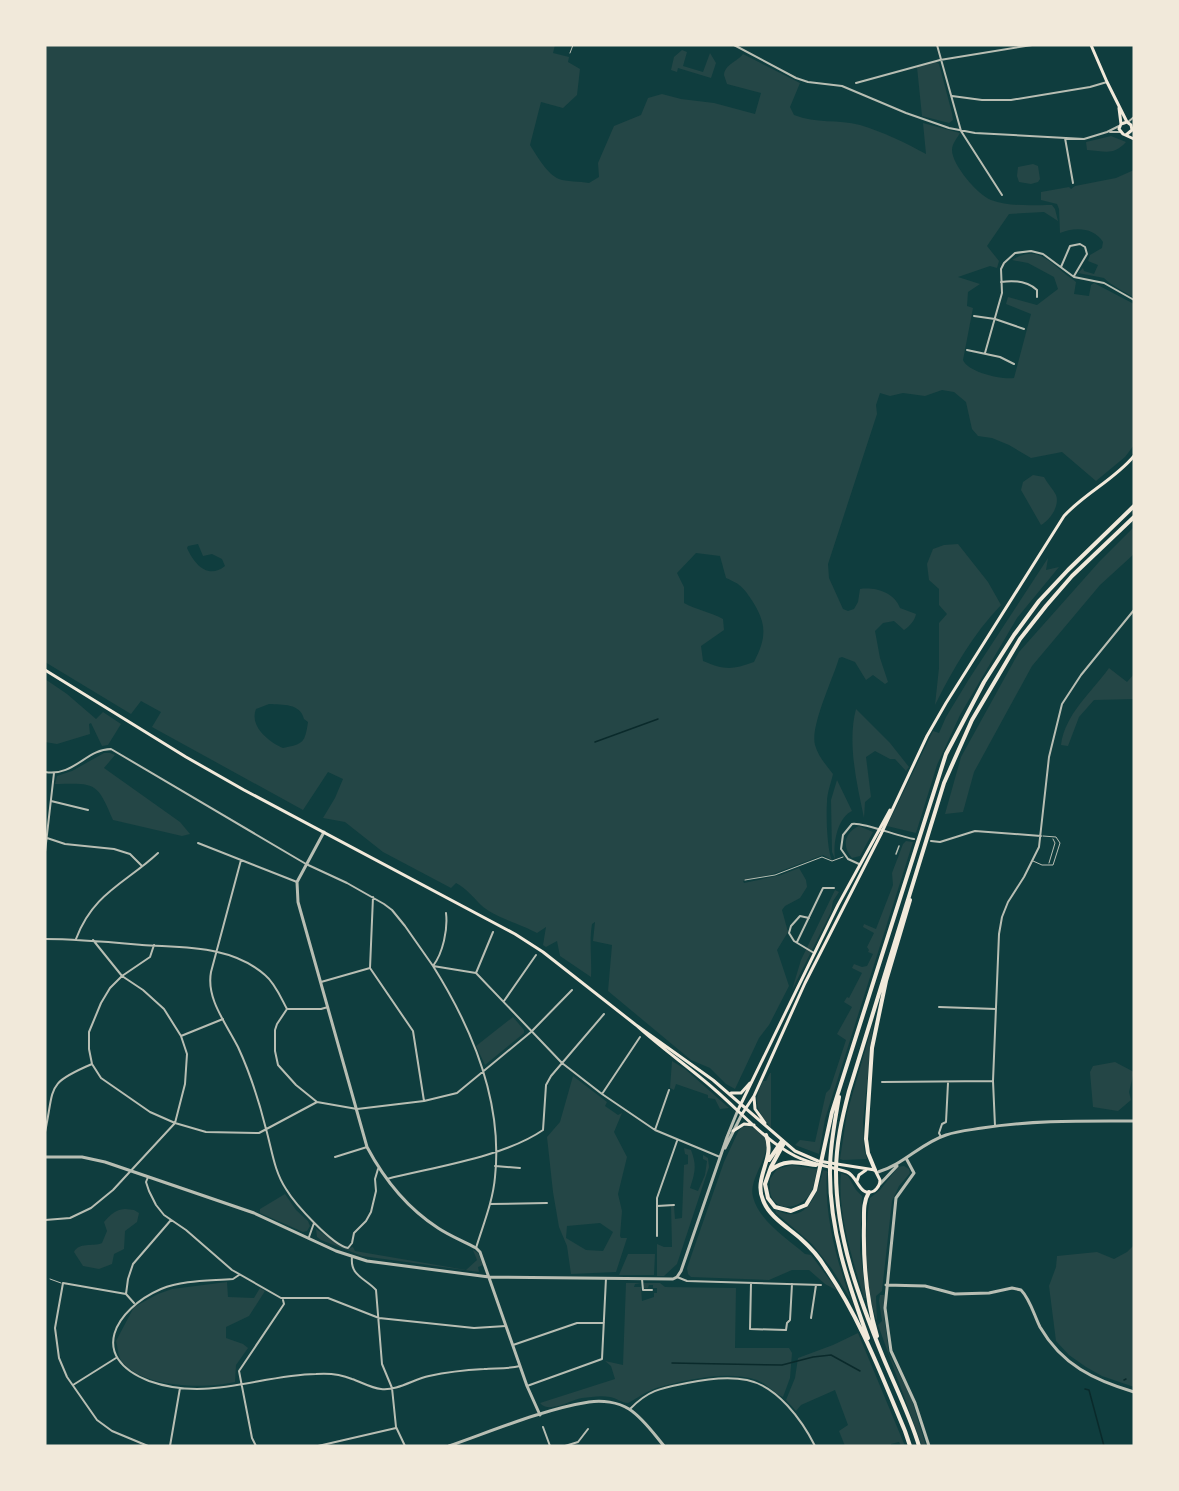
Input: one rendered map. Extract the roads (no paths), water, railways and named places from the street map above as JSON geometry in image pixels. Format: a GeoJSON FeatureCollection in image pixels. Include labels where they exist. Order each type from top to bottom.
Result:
{"type":"FeatureCollection","features":[{"type":"Feature","properties":{"kind":"highway"},"geometry":{"type":"LineString","coordinates":[[782,1144],[765,1184],[768,1198],[775,1207],[791,1211],[806,1204],[815,1190],[818,1167],[832,1112],[923,819],[946,754],[984,682],[1039,601],[1134,506]]}},
{"type":"Feature","properties":{"kind":"highway"},"geometry":{"type":"LineString","coordinates":[[904,1407],[854,1279],[841,1223],[836,1173],[837,1155],[840,1128],[849,1091],[944,783],[972,720],[1020,639],[1046,606],[1072,576],[1134,517]]}},
{"type":"Feature","properties":{"kind":"highway"},"geometry":{"type":"LineString","coordinates":[[877,1171],[868,1153],[866,1139],[872,1048],[886,981],[928,836]]}},
{"type":"Feature","properties":{"kind":"highway"},"geometry":{"type":"LineString","coordinates":[[840,1087],[830,1154],[832,1208],[843,1269],[878,1367]]}},
{"type":"Feature","properties":{"kind":"highway"},"geometry":{"type":"LineString","coordinates":[[766,1135],[770,1149],[759,1188],[766,1207],[803,1240],[824,1265],[854,1312],[910,1446]]}},
{"type":"Feature","properties":{"kind":"highway"},"geometry":{"type":"LineString","coordinates":[[765,1165],[782,1144]]}},
{"type":"Feature","properties":{"kind":"highway"},"geometry":{"type":"LineString","coordinates":[[767,1176],[774,1168],[787,1162],[818,1167]]}},
{"type":"Feature","properties":{"kind":"highway"},"geometry":{"type":"LineString","coordinates":[[869,1192],[865,1203],[863,1265],[868,1301],[878,1339],[919,1446]]}},
{"type":"Feature","properties":{"kind":"main road"},"geometry":{"type":"LineString","coordinates":[[1091,45],[1107,82],[1133,129],[1126,135]]}},
{"type":"Feature","properties":{"kind":"main road"},"geometry":{"type":"LineString","coordinates":[[1118,104],[1121,132],[1134,139]]}},
{"type":"Feature","properties":{"kind":"main road"},"geometry":{"type":"LineString","coordinates":[[1120,125],[1128,122]]}},
{"type":"Feature","properties":{"kind":"main road"},"geometry":{"type":"LineString","coordinates":[[742,1114],[754,1096],[805,983],[946,703],[1064,516],[1084,497],[1112,478],[1134,456]]}},
{"type":"Feature","properties":{"kind":"main road"},"geometry":{"type":"LineString","coordinates":[[45,670],[186,757],[515,934],[552,958],[636,1025],[766,1135],[782,1144],[805,1157],[877,1171],[880,1184],[875,1190],[869,1192],[862,1190],[854,1176],[848,1172],[818,1167],[792,1155],[782,1144],[771,1132],[729,1093],[636,1025]]}},
{"type":"Feature","properties":{"kind":"main road"},"geometry":{"type":"LineString","coordinates":[[738,1110],[824,932],[859,864],[879,833]]}},
{"type":"Feature","properties":{"kind":"main road"},"geometry":{"type":"LineString","coordinates":[[859,864],[864,865]]}},
{"type":"Feature","properties":{"kind":"main road"},"geometry":{"type":"LineString","coordinates":[[824,932],[830,934]]}},
{"type":"Feature","properties":{"kind":"main road"},"geometry":{"type":"LineString","coordinates":[[800,981],[805,983]]}},
{"type":"Feature","properties":{"kind":"main road"},"geometry":{"type":"LineString","coordinates":[[762,1060],[769,1063]]}},
{"type":"Feature","properties":{"kind":"main road"},"geometry":{"type":"LineString","coordinates":[[729,1093],[741,1093],[754,1078]]}},
{"type":"Feature","properties":{"kind":"main road"},"geometry":{"type":"LineString","coordinates":[[754,1096],[755,1109],[771,1132]]}},
{"type":"Feature","properties":{"kind":"main road"},"geometry":{"type":"LineString","coordinates":[[733,1131],[744,1124],[755,1126]]}},
{"type":"Feature","properties":{"kind":"main road"},"geometry":{"type":"LineString","coordinates":[[857,1182],[859,1175],[867,1169]]}},
{"type":"Feature","properties":{"kind":"street"},"geometry":{"type":"LineString","coordinates":[[734,45],[796,78],[808,82],[842,86],[906,113],[961,131],[1084,139],[1107,132],[1120,125]]}},
{"type":"Feature","properties":{"kind":"street"},"geometry":{"type":"LineString","coordinates":[[937,45],[961,131],[1002,195]]}},
{"type":"Feature","properties":{"kind":"street"},"geometry":{"type":"LineString","coordinates":[[856,82],[940,60],[1008,47],[1032,45]]}},
{"type":"Feature","properties":{"kind":"street"},"geometry":{"type":"LineString","coordinates":[[952,96],[982,100],[1011,100],[1107,82]]}},
{"type":"Feature","properties":{"kind":"street"},"geometry":{"type":"LineString","coordinates":[[1128,122],[1134,117]]}},
{"type":"Feature","properties":{"kind":"street"},"geometry":{"type":"LineString","coordinates":[[1107,132],[1121,132]]}},
{"type":"Feature","properties":{"kind":"street"},"geometry":{"type":"LineString","coordinates":[[1065,138],[1072,183]]}},
{"type":"Feature","properties":{"kind":"street"},"geometry":{"type":"LineString","coordinates":[[1061,267],[1070,246],[1080,244],[1085,247],[1087,254],[1074,277]]}},
{"type":"Feature","properties":{"kind":"street"},"geometry":{"type":"LineString","coordinates":[[985,353],[1002,293],[1001,269],[1015,253],[1038,252],[1074,277],[1104,283],[1134,300]]}},
{"type":"Feature","properties":{"kind":"street"},"geometry":{"type":"LineString","coordinates":[[1001,282],[1014,280],[1031,285],[1037,290],[1037,297]]}},
{"type":"Feature","properties":{"kind":"street"},"geometry":{"type":"LineString","coordinates":[[974,316],[995,319],[1024,330]]}},
{"type":"Feature","properties":{"kind":"street"},"geometry":{"type":"LineString","coordinates":[[967,350],[985,353],[1014,364]]}},
{"type":"Feature","properties":{"kind":"street"},"geometry":{"type":"LineString","coordinates":[[995,1126],[993,1081],[999,934],[1002,917],[1008,902],[1033,861],[1041,836],[1049,757],[1062,704],[1081,675],[1134,610]]}},
{"type":"Feature","properties":{"kind":"street"},"geometry":{"type":"LineString","coordinates":[[45,772],[54,773],[71,769],[102,750],[111,749],[306,864],[347,883],[392,910],[433,966],[454,1002],[478,1054],[483,1071],[495,1126],[495,1178],[490,1204],[476,1248]]}},
{"type":"Feature","properties":{"kind":"street"},"geometry":{"type":"LineString","coordinates":[[45,852],[54,773]]}},
{"type":"Feature","properties":{"kind":"street"},"geometry":{"type":"LineString","coordinates":[[51,801],[88,810]]}},
{"type":"Feature","properties":{"kind":"street"},"geometry":{"type":"LineString","coordinates":[[859,864],[844,856],[840,849],[843,835],[852,824],[857,823],[896,836],[914,839]]}},
{"type":"Feature","properties":{"kind":"street"},"geometry":{"type":"LineString","coordinates":[[931,841],[940,842],[975,831],[1041,836]]}},
{"type":"Feature","properties":{"kind":"street"},"geometry":{"type":"LineString","coordinates":[[324,832],[297,882],[298,902],[367,1147],[378,1169],[408,1204],[438,1228],[480,1252],[527,1386],[540,1415]]}},
{"type":"Feature","properties":{"kind":"street"},"geometry":{"type":"LineString","coordinates":[[47,838],[65,844],[114,849],[130,854],[142,867]]}},
{"type":"Feature","properties":{"kind":"street"},"geometry":{"type":"LineString","coordinates":[[198,843],[297,882]]}},
{"type":"Feature","properties":{"kind":"street"},"geometry":{"type":"LineString","coordinates":[[896,854],[899,846]]}},
{"type":"Feature","properties":{"kind":"street"},"geometry":{"type":"LineString","coordinates":[[76,939],[80,929],[103,895],[158,853]]}},
{"type":"Feature","properties":{"kind":"street"},"geometry":{"type":"LineString","coordinates":[[241,860],[211,972],[210,987],[248,1071],[281,1181],[292,1198],[314,1223],[341,1246],[348,1248],[352,1243],[354,1233],[371,1212],[378,1169]]}},
{"type":"Feature","properties":{"kind":"street"},"geometry":{"type":"LineString","coordinates":[[797,942],[823,888],[834,888]]}},
{"type":"Feature","properties":{"kind":"street"},"geometry":{"type":"LineString","coordinates":[[373,897],[370,968],[413,1031],[424,1101]]}},
{"type":"Feature","properties":{"kind":"street"},"geometry":{"type":"LineString","coordinates":[[433,966],[438,960],[447,922],[446,913]]}},
{"type":"Feature","properties":{"kind":"street"},"geometry":{"type":"LineString","coordinates":[[809,918],[800,916],[791,926],[789,933],[797,942],[814,953]]}},
{"type":"Feature","properties":{"kind":"street"},"geometry":{"type":"LineString","coordinates":[[476,973],[493,932]]}},
{"type":"Feature","properties":{"kind":"street"},"geometry":{"type":"LineString","coordinates":[[45,939],[93,940],[217,951],[262,972],[287,1010]]}},
{"type":"Feature","properties":{"kind":"street"},"geometry":{"type":"LineString","coordinates":[[45,1220],[70,1218],[91,1208],[132,1170],[174,1124],[185,1084],[187,1054],[181,1036],[164,1009],[143,990],[122,976],[93,940]]}},
{"type":"Feature","properties":{"kind":"street"},"geometry":{"type":"LineString","coordinates":[[154,945],[150,957],[122,976],[110,988],[89,1032],[88,1049],[92,1064],[101,1078],[150,1112],[174,1124],[206,1131],[255,1133],[317,1102]]}},
{"type":"Feature","properties":{"kind":"street"},"geometry":{"type":"LineString","coordinates":[[504,1001],[536,955]]}},
{"type":"Feature","properties":{"kind":"street"},"geometry":{"type":"LineString","coordinates":[[433,966],[476,973],[562,1063],[602,1095],[654,1130],[720,1157]]}},
{"type":"Feature","properties":{"kind":"street"},"geometry":{"type":"LineString","coordinates":[[321,982],[370,968]]}},
{"type":"Feature","properties":{"kind":"street"},"geometry":{"type":"LineString","coordinates":[[287,1010],[275,1030],[278,1065],[296,1085],[317,1102],[357,1109],[424,1101],[457,1093],[531,1032],[572,990]]}},
{"type":"Feature","properties":{"kind":"street"},"geometry":{"type":"LineString","coordinates":[[287,1010],[328,1007]]}},
{"type":"Feature","properties":{"kind":"street"},"geometry":{"type":"LineString","coordinates":[[939,1007],[996,1009]]}},
{"type":"Feature","properties":{"kind":"street"},"geometry":{"type":"LineString","coordinates":[[387,1179],[495,1151],[535,1136],[543,1130],[546,1085],[551,1076],[604,1014]]}},
{"type":"Feature","properties":{"kind":"street"},"geometry":{"type":"LineString","coordinates":[[181,1036],[223,1019]]}},
{"type":"Feature","properties":{"kind":"street"},"geometry":{"type":"LineString","coordinates":[[602,1095],[640,1037]]}},
{"type":"Feature","properties":{"kind":"street"},"geometry":{"type":"LineString","coordinates":[[45,1132],[53,1087],[67,1075],[92,1064]]}},
{"type":"Feature","properties":{"kind":"street"},"geometry":{"type":"LineString","coordinates":[[882,1082],[993,1081]]}},
{"type":"Feature","properties":{"kind":"street"},"geometry":{"type":"LineString","coordinates":[[941,1137],[939,1133],[942,1124],[946,1122],[948,1082]]}},
{"type":"Feature","properties":{"kind":"street"},"geometry":{"type":"LineString","coordinates":[[654,1130],[669,1090]]}},
{"type":"Feature","properties":{"kind":"street"},"geometry":{"type":"LineString","coordinates":[[45,1157],[82,1157],[132,1170],[254,1213],[352,1257],[489,1277],[673,1280],[677,1277],[738,1110]]}},
{"type":"Feature","properties":{"kind":"street"},"geometry":{"type":"LineString","coordinates":[[720,1157],[742,1114]]}},
{"type":"Feature","properties":{"kind":"street"},"geometry":{"type":"LineString","coordinates":[[880,1184],[906,1158],[941,1137],[995,1126],[1048,1121],[1134,1121]]}},
{"type":"Feature","properties":{"kind":"street"},"geometry":{"type":"LineString","coordinates":[[657,1236],[657,1198],[677,1141]]}},
{"type":"Feature","properties":{"kind":"street"},"geometry":{"type":"LineString","coordinates":[[335,1157],[367,1147]]}},
{"type":"Feature","properties":{"kind":"street"},"geometry":{"type":"LineString","coordinates":[[906,1158],[914,1173],[896,1198],[885,1308],[891,1351],[915,1403],[929,1446]]}},
{"type":"Feature","properties":{"kind":"street"},"geometry":{"type":"LineString","coordinates":[[877,1171],[901,1162]]}},
{"type":"Feature","properties":{"kind":"street"},"geometry":{"type":"LineString","coordinates":[[495,1166],[520,1168]]}},
{"type":"Feature","properties":{"kind":"street"},"geometry":{"type":"LineString","coordinates":[[148,1177],[146,1182],[156,1205],[171,1220],[239,1275],[283,1299],[328,1298],[379,1318],[474,1328],[506,1326]]}},
{"type":"Feature","properties":{"kind":"street"},"geometry":{"type":"LineString","coordinates":[[490,1204],[547,1203]]}},
{"type":"Feature","properties":{"kind":"street"},"geometry":{"type":"LineString","coordinates":[[657,1206],[674,1205]]}},
{"type":"Feature","properties":{"kind":"street"},"geometry":{"type":"LineString","coordinates":[[126,1294],[133,1264],[171,1220]]}},
{"type":"Feature","properties":{"kind":"street"},"geometry":{"type":"LineString","coordinates":[[308,1238],[314,1223]]}},
{"type":"Feature","properties":{"kind":"street"},"geometry":{"type":"LineString","coordinates":[[352,1257],[351,1264],[355,1273],[376,1290],[382,1364],[392,1388],[396,1428],[405,1446]]}},
{"type":"Feature","properties":{"kind":"street"},"geometry":{"type":"LineString","coordinates":[[239,1275],[233,1279],[168,1287],[135,1304],[114,1334],[112,1347],[117,1358],[137,1375],[149,1381],[180,1388],[223,1389],[297,1375],[323,1374],[338,1375],[379,1389],[392,1388],[442,1373],[520,1366]]}},
{"type":"Feature","properties":{"kind":"street"},"geometry":{"type":"LineString","coordinates":[[677,1277],[687,1281],[821,1285]]}},
{"type":"Feature","properties":{"kind":"street"},"geometry":{"type":"LineString","coordinates":[[527,1386],[602,1359],[606,1278]]}},
{"type":"Feature","properties":{"kind":"street"},"geometry":{"type":"LineString","coordinates":[[642,1280],[643,1290],[652,1290]]}},
{"type":"Feature","properties":{"kind":"street"},"geometry":{"type":"LineString","coordinates":[[135,1304],[126,1294],[63,1283],[55,1328],[56,1339],[59,1358],[73,1384],[98,1420],[112,1431],[148,1446]]}},
{"type":"Feature","properties":{"kind":"street"},"geometry":{"type":"LineString","coordinates":[[752,1283],[750,1329],[786,1330],[786,1323],[790,1320],[792,1284]]}},
{"type":"Feature","properties":{"kind":"street"},"geometry":{"type":"LineString","coordinates":[[811,1318],[816,1285]]}},
{"type":"Feature","properties":{"kind":"street"},"geometry":{"type":"LineString","coordinates":[[886,1285],[925,1286],[955,1294],[989,1293],[1012,1288],[1021,1290],[1042,1331],[1066,1359],[1091,1377],[1134,1392]]}},
{"type":"Feature","properties":{"kind":"street"},"geometry":{"type":"LineString","coordinates":[[256,1446],[252,1438],[239,1371],[284,1304],[283,1299]]}},
{"type":"Feature","properties":{"kind":"street"},"geometry":{"type":"LineString","coordinates":[[513,1345],[577,1323],[604,1323]]}},
{"type":"Feature","properties":{"kind":"street"},"geometry":{"type":"LineString","coordinates":[[73,1384],[117,1358]]}},
{"type":"Feature","properties":{"kind":"street"},"geometry":{"type":"LineString","coordinates":[[630,1409],[644,1395],[670,1386],[716,1379],[746,1380],[776,1395],[794,1414],[815,1446]]}},
{"type":"Feature","properties":{"kind":"street"},"geometry":{"type":"LineString","coordinates":[[170,1446],[180,1388]]}},
{"type":"Feature","properties":{"kind":"street"},"geometry":{"type":"LineString","coordinates":[[449,1446],[540,1415],[591,1402],[615,1403],[630,1409],[664,1446]]}},
{"type":"Feature","properties":{"kind":"street"},"geometry":{"type":"LineString","coordinates":[[543,1427],[550,1446]]}},
{"type":"Feature","properties":{"kind":"street"},"geometry":{"type":"LineString","coordinates":[[318,1446],[396,1428]]}},
{"type":"Feature","properties":{"kind":"street"},"geometry":{"type":"LineString","coordinates":[[565,1446],[578,1442],[588,1429]]}},
{"type":"Feature","properties":{"kind":"lane"},"geometry":{"type":"LineString","coordinates":[[570,53],[573,45]]}},
{"type":"Feature","properties":{"kind":"lane"},"geometry":{"type":"LineString","coordinates":[[1033,861],[1042,865],[1053,865],[1060,843],[1056,837],[1041,836]]}},
{"type":"Feature","properties":{"kind":"lane"},"geometry":{"type":"LineString","coordinates":[[1048,865],[1055,843],[1053,837]]}},
{"type":"Feature","properties":{"kind":"lane"},"geometry":{"type":"LineString","coordinates":[[745,880],[775,875],[822,857],[832,861],[844,856]]}},
{"type":"Feature","properties":{"kind":"lane"},"geometry":{"type":"LineString","coordinates":[[50,1279],[63,1283]]}},
{"type":"Feature","properties":{"kind":"waterway"},"geometry":{"type":"LineString","coordinates":[[595,742],[658,719]]}},
{"type":"Feature","properties":{"kind":"waterway"},"geometry":{"type":"LineString","coordinates":[[672,1363],[782,1365],[831,1355],[860,1371]]}},
{"type":"Feature","properties":{"kind":"waterway"},"geometry":{"type":"LineString","coordinates":[[1085,1389],[1089,1390],[1104,1446]]}}]}
